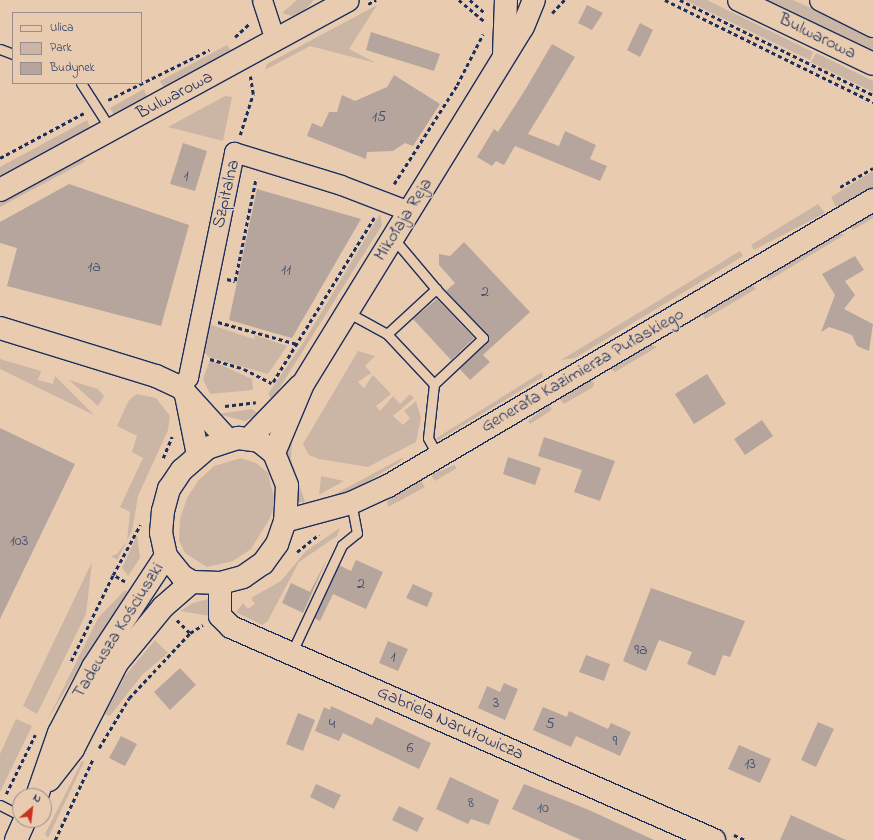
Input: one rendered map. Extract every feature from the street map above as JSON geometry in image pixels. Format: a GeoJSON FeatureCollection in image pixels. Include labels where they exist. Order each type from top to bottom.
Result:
{"type":"FeatureCollection","features":[{"type":"Feature","properties":{"kind":"street"},"geometry":{"type":"LineString","coordinates":[[262,0],[275,40]]}},
{"type":"Feature","properties":{"kind":"street","name":"Bulwarowa"},"geometry":{"type":"LineString","coordinates":[[0,190],[348,0]]}},
{"type":"Feature","properties":{"kind":"street","name":"Mikołaja Reja"},"geometry":{"type":"LineString","coordinates":[[504,54],[506,0]]}},
{"type":"Feature","properties":{"kind":"street","name":"Mikołaja Reja"},"geometry":{"type":"LineString","coordinates":[[303,384],[504,54],[523,27],[534,0]]}},
{"type":"Feature","properties":{"kind":"street","name":"Bulwarowa"},"geometry":{"type":"LineString","coordinates":[[739,0],[873,64]]}},
{"type":"Feature","properties":{"kind":"street"},"geometry":{"type":"LineString","coordinates":[[824,2],[873,7]]}},
{"type":"Feature","properties":{"kind":"street","name":"Bulwarowa"},"geometry":{"type":"LineString","coordinates":[[824,2],[873,26]]}},
{"type":"Feature","properties":{"kind":"street","name":"Szpitalna"},"geometry":{"type":"LineString","coordinates":[[183,391],[188,377],[234,152],[348,187],[408,211]]}},
{"type":"Feature","properties":{"kind":"street","name":"Generała Kazimierza Pułaskiego"},"geometry":{"type":"LineString","coordinates":[[285,521],[351,504],[438,456],[873,200]]}},
{"type":"Feature","properties":{"kind":"street"},"geometry":{"type":"LineString","coordinates":[[0,328],[156,376],[183,391],[227,439]]}},
{"type":"Feature","properties":{"kind":"street"},"geometry":{"type":"LineString","coordinates":[[249,439],[303,384]]}},
{"type":"Feature","properties":{"kind":"street"},"geometry":{"type":"LineString","coordinates":[[274,453],[303,384]]}},
{"type":"Feature","properties":{"kind":"street"},"geometry":{"type":"LineString","coordinates":[[183,391],[198,455]]}},
{"type":"Feature","properties":{"kind":"street"},"geometry":{"type":"LineString","coordinates":[[227,439],[249,439],[258,441],[274,453],[287,486],[285,521],[278,544],[263,563],[243,577],[220,583],[192,582],[182,576],[166,556],[161,534],[167,497],[182,470],[198,455],[227,439]]}},
{"type":"Feature","properties":{"kind":"street","name":"Tadeusza Kościuszki"},"geometry":{"type":"LineString","coordinates":[[40,788],[59,733],[93,667],[166,556]]}},
{"type":"Feature","properties":{"kind":"street","name":"Tadeusza Kościuszki"},"geometry":{"type":"LineString","coordinates":[[43,788],[73,749],[117,663],[163,607],[192,582]]}},
{"type":"Feature","properties":{"kind":"street","name":"Gabriela Narutowicza"},"geometry":{"type":"LineString","coordinates":[[220,583],[220,616],[231,627],[714,840]]}},
{"type":"Feature","properties":{"kind":"street"},"geometry":{"type":"LineString","coordinates":[[16,840],[21,828]]}},
{"type":"Feature","properties":{"kind":"lane"},"geometry":{"type":"LineString","coordinates":[[0,49],[12,54]]}},
{"type":"Feature","properties":{"kind":"lane"},"geometry":{"type":"LineString","coordinates":[[82,84],[98,105],[111,130]]}},
{"type":"Feature","properties":{"kind":"lane"},"geometry":{"type":"LineString","coordinates":[[393,238],[436,289],[483,338],[434,384],[428,438],[438,456]]}},
{"type":"Feature","properties":{"kind":"lane"},"geometry":{"type":"LineString","coordinates":[[387,334],[436,289]]}},
{"type":"Feature","properties":{"kind":"lane"},"geometry":{"type":"LineString","coordinates":[[347,312],[387,334],[434,384]]}},
{"type":"Feature","properties":{"kind":"lane"},"geometry":{"type":"LineString","coordinates":[[291,654],[342,545],[357,533],[351,504]]}},
{"type":"Feature","properties":{"kind":"lane"},"geometry":{"type":"LineString","coordinates":[[0,805],[12,811]]}},
{"type":"Feature","properties":{"kind":"path"},"geometry":{"type":"LineString","coordinates":[[664,0],[873,102]]}},
{"type":"Feature","properties":{"kind":"path"},"geometry":{"type":"LineString","coordinates":[[680,0],[873,95]]}},
{"type":"Feature","properties":{"kind":"path"},"geometry":{"type":"LineString","coordinates":[[227,41],[234,38]]}},
{"type":"Feature","properties":{"kind":"path"},"geometry":{"type":"LineString","coordinates":[[142,83],[213,48]]}},
{"type":"Feature","properties":{"kind":"path"},"geometry":{"type":"LineString","coordinates":[[234,152],[253,94],[250,72],[242,59]]}},
{"type":"Feature","properties":{"kind":"path"},"geometry":{"type":"LineString","coordinates":[[0,158],[140,84]]}},
{"type":"Feature","properties":{"kind":"path"},"geometry":{"type":"LineString","coordinates":[[840,187],[873,168]]}},
{"type":"Feature","properties":{"kind":"path"},"geometry":{"type":"LineString","coordinates":[[220,276],[235,281],[256,178]]}},
{"type":"Feature","properties":{"kind":"path"},"geometry":{"type":"LineString","coordinates":[[210,320],[297,344]]}},
{"type":"Feature","properties":{"kind":"path"},"geometry":{"type":"LineString","coordinates":[[203,363],[212,359],[244,369],[272,383]]}},
{"type":"Feature","properties":{"kind":"path"},"geometry":{"type":"LineString","coordinates":[[55,840],[93,758],[128,698],[190,633]]}},
{"type":"Feature","properties":{"kind":"green space"},"geometry":{"type":"Polygon","coordinates":[[[297,0],[314,0],[302,13],[292,16],[282,13],[297,0]]]}},
{"type":"Feature","properties":{"kind":"green space"},"geometry":{"type":"Polygon","coordinates":[[[685,0],[707,0],[813,52],[810,60],[685,0]]]}},
{"type":"Feature","properties":{"kind":"green space"},"geometry":{"type":"Polygon","coordinates":[[[756,0],[793,0],[873,36],[873,57],[756,0]]]}},
{"type":"Feature","properties":{"kind":"green space"},"geometry":{"type":"Polygon","coordinates":[[[377,5],[349,49],[376,63],[310,46],[265,70],[267,64],[377,5]]]}},
{"type":"Feature","properties":{"kind":"green space"},"geometry":{"type":"Polygon","coordinates":[[[227,45],[232,52],[164,88],[160,81],[227,45]]]}},
{"type":"Feature","properties":{"kind":"green space"},"geometry":{"type":"Polygon","coordinates":[[[816,53],[873,81],[873,92],[811,62],[816,53]]]}},
{"type":"Feature","properties":{"kind":"green space"},"geometry":{"type":"Polygon","coordinates":[[[144,89],[147,97],[114,115],[110,108],[144,89]]]}},
{"type":"Feature","properties":{"kind":"green space"},"geometry":{"type":"Polygon","coordinates":[[[225,96],[232,97],[223,141],[168,127],[225,96]]]}},
{"type":"Feature","properties":{"kind":"green space"},"geometry":{"type":"Polygon","coordinates":[[[87,120],[90,127],[0,176],[0,167],[87,120]]]}},
{"type":"Feature","properties":{"kind":"green space"},"geometry":{"type":"Polygon","coordinates":[[[79,158],[86,161],[0,207],[0,200],[79,158]]]}},
{"type":"Feature","properties":{"kind":"green space"},"geometry":{"type":"Polygon","coordinates":[[[873,171],[873,189],[836,207],[831,197],[873,171]]]}},
{"type":"Feature","properties":{"kind":"green space"},"geometry":{"type":"Polygon","coordinates":[[[818,204],[825,213],[754,250],[751,245],[818,204]]]}},
{"type":"Feature","properties":{"kind":"green space"},"geometry":{"type":"Polygon","coordinates":[[[873,209],[873,218],[853,230],[848,224],[873,209]]]}},
{"type":"Feature","properties":{"kind":"green space"},"geometry":{"type":"Polygon","coordinates":[[[380,214],[382,225],[272,400],[268,394],[303,343],[380,214]]]}},
{"type":"Feature","properties":{"kind":"green space"},"geometry":{"type":"Polygon","coordinates":[[[837,231],[844,235],[768,281],[764,274],[837,231]]]}},
{"type":"Feature","properties":{"kind":"green space"},"geometry":{"type":"Polygon","coordinates":[[[740,251],[743,256],[709,277],[575,358],[561,360],[740,251]]]}},
{"type":"Feature","properties":{"kind":"green space"},"geometry":{"type":"Polygon","coordinates":[[[751,283],[756,289],[705,319],[701,311],[751,283]]]}},
{"type":"Feature","properties":{"kind":"green space"},"geometry":{"type":"Polygon","coordinates":[[[208,324],[254,339],[255,335],[287,346],[268,374],[209,357],[203,351],[208,324]]]}},
{"type":"Feature","properties":{"kind":"green space"},"geometry":{"type":"Polygon","coordinates":[[[649,344],[657,347],[615,372],[610,368],[649,344]]]}},
{"type":"Feature","properties":{"kind":"green space"},"geometry":{"type":"Polygon","coordinates":[[[358,351],[375,356],[365,366],[371,373],[358,382],[364,388],[373,375],[391,394],[376,406],[380,411],[393,396],[400,404],[410,394],[414,398],[393,416],[403,425],[410,418],[404,411],[416,401],[421,418],[416,442],[368,467],[319,459],[309,455],[303,444],[358,351]]]}},
{"type":"Feature","properties":{"kind":"green space"},"geometry":{"type":"Polygon","coordinates":[[[0,359],[41,371],[38,380],[53,384],[55,376],[94,415],[0,369],[0,359]]]}},
{"type":"Feature","properties":{"kind":"green space"},"geometry":{"type":"Polygon","coordinates":[[[210,360],[252,379],[253,390],[210,394],[203,379],[210,360]]]}},
{"type":"Feature","properties":{"kind":"green space"},"geometry":{"type":"Polygon","coordinates":[[[542,372],[543,377],[439,440],[435,439],[542,372]]]}},
{"type":"Feature","properties":{"kind":"green space"},"geometry":{"type":"Polygon","coordinates":[[[590,379],[594,383],[593,387],[564,404],[561,401],[560,397],[590,379]]]}},
{"type":"Feature","properties":{"kind":"green space"},"geometry":{"type":"Polygon","coordinates":[[[69,380],[98,389],[104,396],[98,406],[69,380]]]}},
{"type":"Feature","properties":{"kind":"green space"},"geometry":{"type":"Polygon","coordinates":[[[137,394],[156,398],[170,416],[168,430],[138,496],[132,531],[127,541],[130,512],[120,507],[143,458],[132,452],[137,436],[117,426],[129,400],[137,394]]]}},
{"type":"Feature","properties":{"kind":"green space"},"geometry":{"type":"Polygon","coordinates":[[[549,404],[552,410],[530,424],[528,421],[549,404]]]}},
{"type":"Feature","properties":{"kind":"green space"},"geometry":{"type":"Polygon","coordinates":[[[252,409],[259,414],[245,421],[218,414],[252,409]]]}},
{"type":"Feature","properties":{"kind":"green space"},"geometry":{"type":"Polygon","coordinates":[[[292,438],[291,459],[305,502],[294,503],[287,455],[292,438]]]}},
{"type":"Feature","properties":{"kind":"green space"},"geometry":{"type":"Polygon","coordinates":[[[404,457],[400,462],[345,495],[324,500],[404,457]]]}},
{"type":"Feature","properties":{"kind":"green space"},"geometry":{"type":"Polygon","coordinates":[[[241,458],[256,463],[268,473],[275,502],[270,518],[251,549],[233,561],[207,567],[185,553],[179,540],[180,519],[187,498],[198,481],[214,466],[241,458]]]}},
{"type":"Feature","properties":{"kind":"green space"},"geometry":{"type":"Polygon","coordinates":[[[454,465],[457,468],[435,481],[431,475],[454,465]]]}},
{"type":"Feature","properties":{"kind":"green space"},"geometry":{"type":"Polygon","coordinates":[[[321,476],[344,481],[319,495],[321,476]]]}},
{"type":"Feature","properties":{"kind":"green space"},"geometry":{"type":"Polygon","coordinates":[[[421,481],[425,487],[388,507],[387,501],[421,481]]]}},
{"type":"Feature","properties":{"kind":"green space"},"geometry":{"type":"Polygon","coordinates":[[[340,528],[337,536],[299,562],[267,622],[262,625],[236,612],[243,603],[248,609],[255,604],[251,598],[281,581],[306,551],[340,528]]]}},
{"type":"Feature","properties":{"kind":"green space"},"geometry":{"type":"Polygon","coordinates":[[[137,535],[140,558],[128,576],[122,568],[137,535]]]}},
{"type":"Feature","properties":{"kind":"green space"},"geometry":{"type":"Polygon","coordinates":[[[126,542],[117,560],[111,556],[117,554],[126,542]]]}},
{"type":"Feature","properties":{"kind":"green space"},"geometry":{"type":"Polygon","coordinates":[[[92,562],[86,614],[37,714],[23,706],[92,562]]]}},
{"type":"Feature","properties":{"kind":"green space"},"geometry":{"type":"Polygon","coordinates":[[[125,590],[131,595],[91,647],[47,721],[98,618],[125,590]]]}},
{"type":"Feature","properties":{"kind":"green space"},"geometry":{"type":"Polygon","coordinates":[[[208,599],[211,616],[180,611],[193,603],[208,599]]]}},
{"type":"Feature","properties":{"kind":"green space"},"geometry":{"type":"Polygon","coordinates":[[[155,640],[168,653],[142,675],[110,716],[105,714],[125,676],[155,640]]]}},
{"type":"Feature","properties":{"kind":"green space"},"geometry":{"type":"Polygon","coordinates":[[[16,719],[32,726],[0,792],[0,754],[16,719]]]}},
{"type":"Feature","properties":{"kind":"green space"},"geometry":{"type":"Polygon","coordinates":[[[82,761],[84,762],[48,838],[45,834],[48,828],[52,828],[52,820],[82,761]]]}},
{"type":"Feature","properties":{"kind":"building"},"geometry":{"type":"Polygon","coordinates":[[[587,5],[603,13],[592,30],[578,23],[587,5]]]}},
{"type":"Feature","properties":{"kind":"building"},"geometry":{"type":"Polygon","coordinates":[[[640,23],[653,30],[640,57],[627,50],[640,23]]]}},
{"type":"Feature","properties":{"kind":"building"},"geometry":{"type":"Polygon","coordinates":[[[371,32],[440,54],[434,71],[366,50],[371,32]]]}},
{"type":"Feature","properties":{"kind":"building"},"geometry":{"type":"Polygon","coordinates":[[[552,44],[575,57],[528,134],[559,146],[565,131],[596,145],[590,159],[607,166],[600,181],[515,146],[504,165],[496,161],[492,166],[477,157],[494,129],[498,132],[552,44]]]}},
{"type":"Feature","properties":{"kind":"building"},"geometry":{"type":"Polygon","coordinates":[[[394,75],[440,104],[413,146],[405,143],[393,151],[367,152],[366,159],[307,136],[312,123],[322,127],[329,112],[337,112],[342,95],[355,101],[387,87],[394,75]]]}},
{"type":"Feature","properties":{"kind":"building"},"geometry":{"type":"Polygon","coordinates":[[[183,143],[207,151],[195,191],[170,184],[183,143]]]}},
{"type":"Feature","properties":{"kind":"building"},"geometry":{"type":"Polygon","coordinates":[[[69,184],[189,225],[161,326],[7,286],[17,248],[0,243],[0,222],[69,184]]]}},
{"type":"Feature","properties":{"kind":"building"},"geometry":{"type":"Polygon","coordinates":[[[257,189],[361,219],[292,338],[229,320],[257,189]]]}},
{"type":"Feature","properties":{"kind":"building"},"geometry":{"type":"Polygon","coordinates":[[[464,242],[530,312],[483,355],[490,362],[470,380],[459,368],[487,342],[489,336],[446,291],[455,283],[439,265],[439,254],[450,256],[464,242]]]}},
{"type":"Feature","properties":{"kind":"building"},"geometry":{"type":"Polygon","coordinates":[[[855,256],[864,270],[845,281],[855,295],[844,309],[873,324],[869,351],[857,346],[852,335],[829,327],[821,332],[835,295],[822,274],[855,256]]]}},
{"type":"Feature","properties":{"kind":"building"},"geometry":{"type":"Polygon","coordinates":[[[437,299],[474,338],[451,360],[413,319],[437,299]]]}},
{"type":"Feature","properties":{"kind":"building"},"geometry":{"type":"Polygon","coordinates":[[[707,374],[726,404],[694,424],[675,394],[707,374]]]}},
{"type":"Feature","properties":{"kind":"building"},"geometry":{"type":"Polygon","coordinates":[[[762,420],[773,436],[745,455],[734,439],[762,420]]]}},
{"type":"Feature","properties":{"kind":"building"},"geometry":{"type":"Polygon","coordinates":[[[0,428],[75,464],[0,619],[0,428]]]}},
{"type":"Feature","properties":{"kind":"building"},"geometry":{"type":"Polygon","coordinates":[[[544,437],[615,461],[600,501],[574,492],[582,470],[538,456],[544,437]]]}},
{"type":"Feature","properties":{"kind":"building"},"geometry":{"type":"Polygon","coordinates":[[[508,457],[541,468],[535,485],[503,474],[508,457]]]}},
{"type":"Feature","properties":{"kind":"building"},"geometry":{"type":"Polygon","coordinates":[[[327,559],[303,613],[282,603],[291,583],[310,592],[327,559]]]}},
{"type":"Feature","properties":{"kind":"building"},"geometry":{"type":"Polygon","coordinates":[[[356,560],[383,572],[366,609],[333,594],[320,621],[314,618],[339,565],[351,571],[356,560]]]}},
{"type":"Feature","properties":{"kind":"building"},"geometry":{"type":"Polygon","coordinates":[[[413,584],[433,593],[427,607],[406,598],[413,584]]]}},
{"type":"Feature","properties":{"kind":"building"},"geometry":{"type":"Polygon","coordinates":[[[651,588],[745,621],[730,657],[723,655],[715,676],[687,664],[692,652],[659,640],[646,671],[623,661],[651,588]]]}},
{"type":"Feature","properties":{"kind":"building"},"geometry":{"type":"Polygon","coordinates":[[[388,641],[408,649],[398,671],[379,663],[388,641]]]}},
{"type":"Feature","properties":{"kind":"building"},"geometry":{"type":"Polygon","coordinates":[[[586,655],[610,664],[604,681],[579,672],[586,655]]]}},
{"type":"Feature","properties":{"kind":"building"},"geometry":{"type":"Polygon","coordinates":[[[180,668],[196,685],[170,710],[154,692],[180,668]]]}},
{"type":"Feature","properties":{"kind":"building"},"geometry":{"type":"Polygon","coordinates":[[[504,683],[518,689],[505,720],[478,708],[487,686],[500,692],[504,683]]]}},
{"type":"Feature","properties":{"kind":"building"},"geometry":{"type":"Polygon","coordinates":[[[331,706],[372,725],[376,717],[431,743],[419,769],[343,733],[339,741],[315,731],[324,707],[330,710],[331,706]]]}},
{"type":"Feature","properties":{"kind":"building"},"geometry":{"type":"Polygon","coordinates":[[[543,707],[567,717],[569,711],[608,729],[611,723],[631,732],[620,756],[576,736],[571,747],[533,730],[543,707]]]}},
{"type":"Feature","properties":{"kind":"building"},"geometry":{"type":"Polygon","coordinates":[[[298,713],[315,720],[303,751],[286,744],[298,713]]]}},
{"type":"Feature","properties":{"kind":"building"},"geometry":{"type":"Polygon","coordinates":[[[818,722],[834,729],[816,767],[801,760],[818,722]]]}},
{"type":"Feature","properties":{"kind":"building"},"geometry":{"type":"Polygon","coordinates":[[[121,736],[137,744],[125,766],[109,758],[121,736]]]}},
{"type":"Feature","properties":{"kind":"building"},"geometry":{"type":"Polygon","coordinates":[[[739,745],[771,759],[760,783],[728,769],[739,745]]]}},
{"type":"Feature","properties":{"kind":"building"},"geometry":{"type":"Polygon","coordinates":[[[450,777],[499,800],[489,825],[471,819],[468,824],[436,809],[450,777]]]}},
{"type":"Feature","properties":{"kind":"building"},"geometry":{"type":"Polygon","coordinates":[[[316,784],[341,795],[334,809],[310,797],[316,784]]]}},
{"type":"Feature","properties":{"kind":"building"},"geometry":{"type":"Polygon","coordinates":[[[524,784],[589,810],[654,840],[581,840],[512,809],[524,784]]]}},
{"type":"Feature","properties":{"kind":"building"},"geometry":{"type":"Polygon","coordinates":[[[399,806],[424,818],[417,832],[392,820],[399,806]]]}},
{"type":"Feature","properties":{"kind":"building"},"geometry":{"type":"Polygon","coordinates":[[[791,815],[846,840],[780,840],[791,815]]]}}]}
